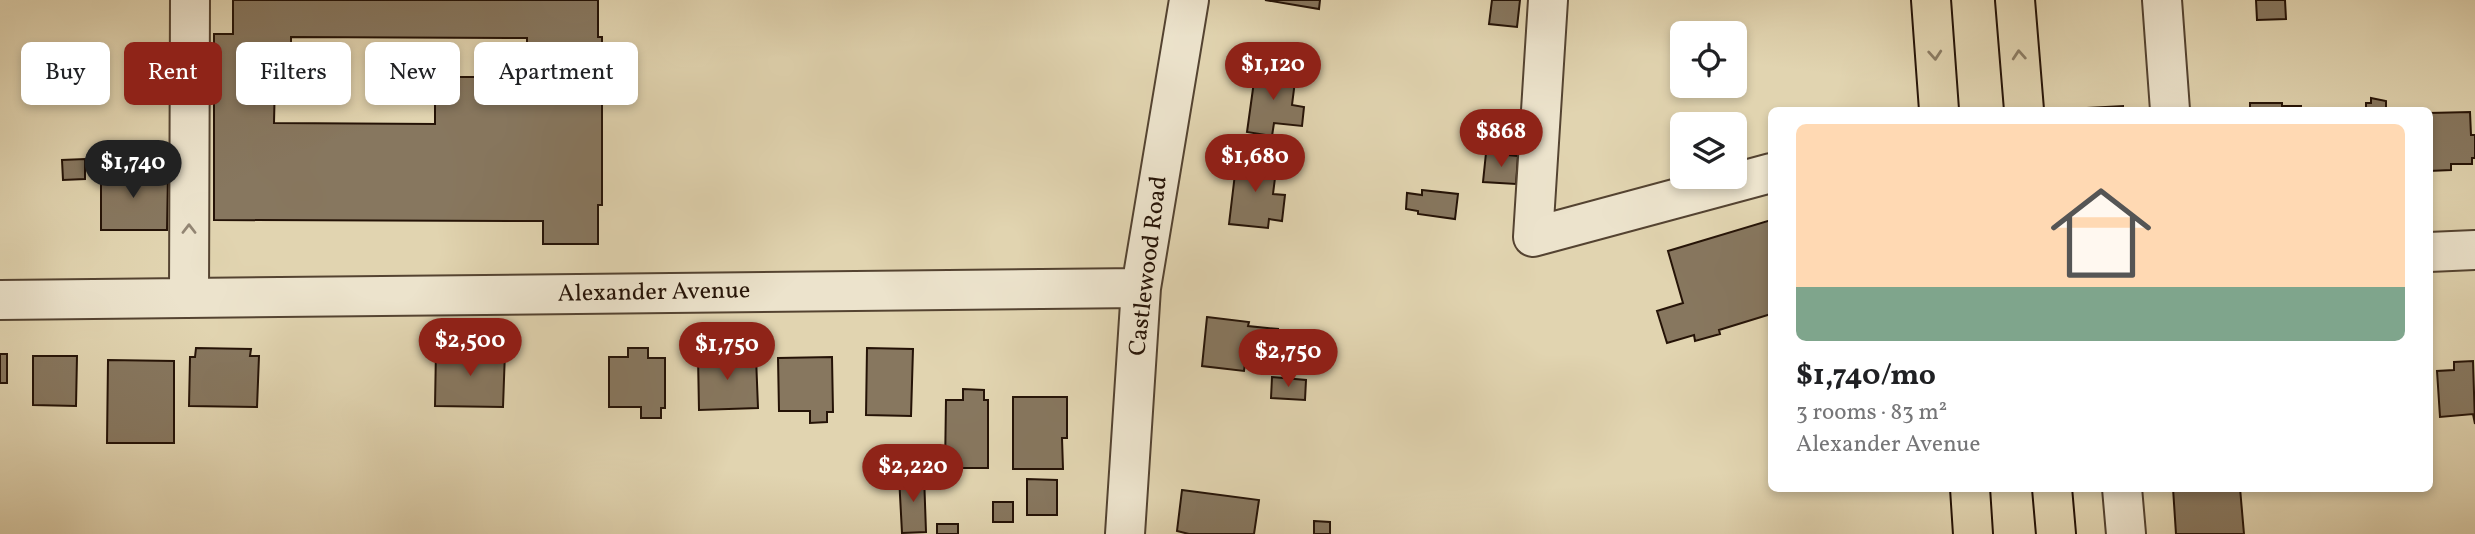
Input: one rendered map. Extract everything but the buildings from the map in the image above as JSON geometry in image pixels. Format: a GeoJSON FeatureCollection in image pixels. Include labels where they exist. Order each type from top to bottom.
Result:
{"type":"FeatureCollection","features":[{"type":"Feature","properties":{"kind":"main road"},"geometry":{"type":"LineString","coordinates":[[1931,0],[1939,107]]}},
{"type":"Feature","properties":{"kind":"main road"},"geometry":{"type":"LineString","coordinates":[[2015,0],[2024,107]]}},
{"type":"Feature","properties":{"kind":"main road"},"geometry":{"type":"LineString","coordinates":[[1970,492],[1973,534]]}},
{"type":"Feature","properties":{"kind":"main road"},"geometry":{"type":"LineString","coordinates":[[2052,492],[2056,534]]}},
{"type":"Feature","properties":{"kind":"street"},"geometry":{"type":"LineString","coordinates":[[189,297],[190,0]]}},
{"type":"Feature","properties":{"kind":"street","name":"Castlewood Road"},"geometry":{"type":"LineString","coordinates":[[1125,534],[1141,288],[1189,0]]}},
{"type":"Feature","properties":{"kind":"street"},"geometry":{"type":"LineString","coordinates":[[1548,0],[1532,237],[1768,174]]}},
{"type":"Feature","properties":{"kind":"street"},"geometry":{"type":"LineString","coordinates":[[2162,0],[2170,107]]}},
{"type":"Feature","properties":{"kind":"street"},"geometry":{"type":"LineString","coordinates":[[2433,252],[2475,250]]}},
{"type":"Feature","properties":{"kind":"street","name":"Alexander Avenue"},"geometry":{"type":"LineString","coordinates":[[0,300],[1141,288]]}},
{"type":"Feature","properties":{"kind":"street"},"geometry":{"type":"LineString","coordinates":[[2122,492],[2126,534]]}}]}
